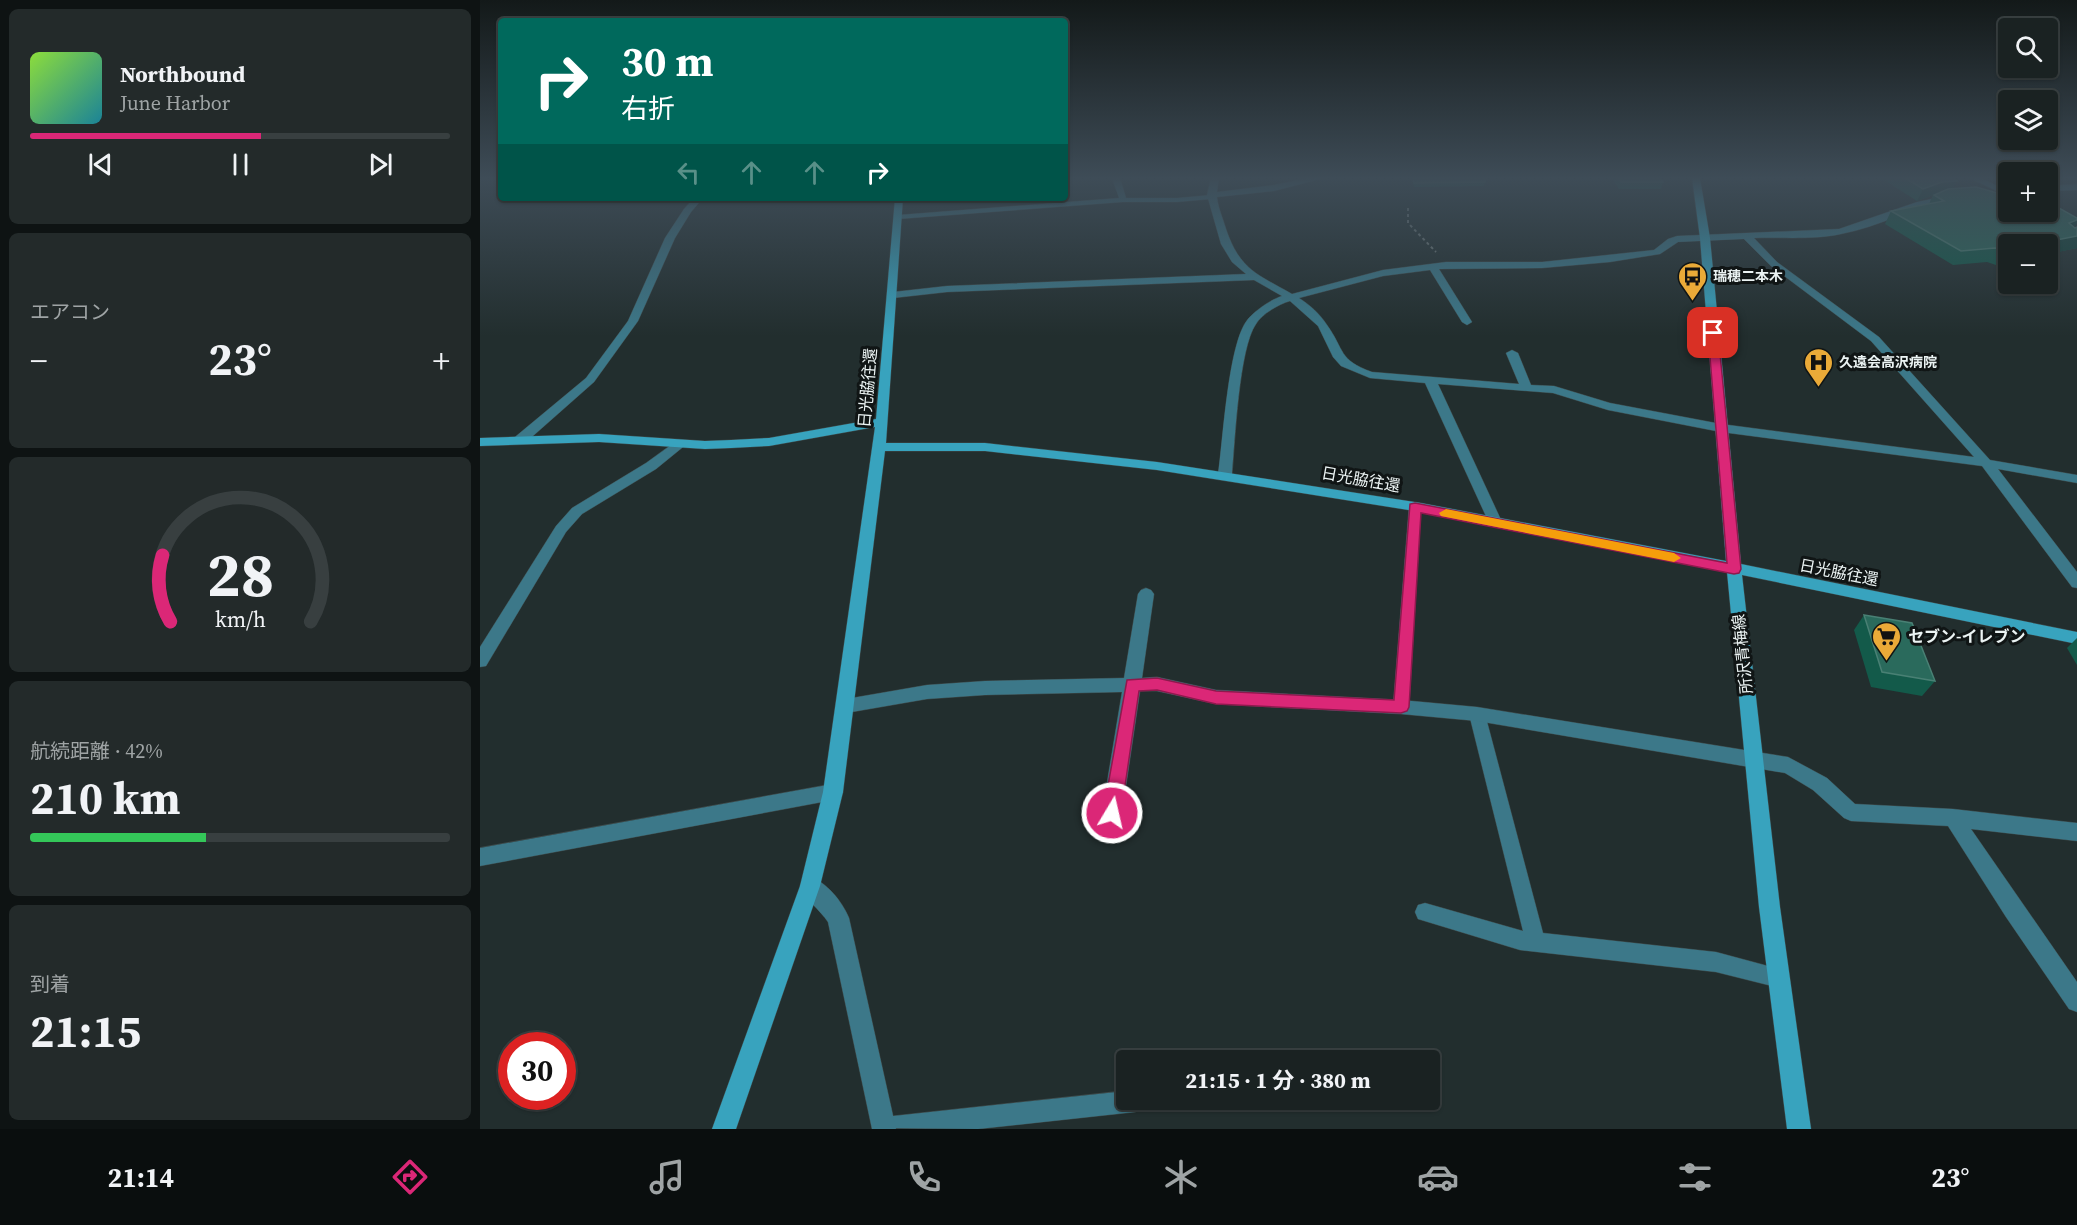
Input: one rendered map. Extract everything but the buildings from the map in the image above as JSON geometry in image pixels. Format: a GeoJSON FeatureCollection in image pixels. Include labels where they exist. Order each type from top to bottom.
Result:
{"type":"FeatureCollection","features":[{"type":"Feature","properties":{"kind":"main road","name":"日光脇往還"},"geometry":{"type":"LineString","coordinates":[[897,231],[879,447],[986,447],[1024,450],[1225,475],[1495,522],[2077,638]]}},
{"type":"Feature","properties":{"kind":"main road","name":"所沢青梅線"},"geometry":{"type":"LineString","coordinates":[[1704,231],[1753,761],[1776,976],[1799,1129]]}},
{"type":"Feature","properties":{"kind":"main road"},"geometry":{"type":"LineString","coordinates":[[480,442],[598,438],[705,446],[769,442],[882,422]]}},
{"type":"Feature","properties":{"kind":"main road"},"geometry":{"type":"LineString","coordinates":[[724,1129],[810,886],[833,792],[879,447]]}},
{"type":"Feature","properties":{"kind":"street"},"geometry":{"type":"LineString","coordinates":[[520,440],[590,380],[633,321],[675,231]]}},
{"type":"Feature","properties":{"kind":"street"},"geometry":{"type":"LineString","coordinates":[[1222,231],[1227,248],[1235,260],[1257,278],[1312,313],[1320,322],[1343,364],[1370,375],[1554,390],[1608,406],[1721,428],[1986,463],[2077,479]]}},
{"type":"Feature","properties":{"kind":"street"},"geometry":{"type":"LineString","coordinates":[[1225,475],[1240,350],[1251,322],[1277,302],[1383,273],[1446,265],[1542,265],[1657,252],[1671,241],[1820,235],[1846,231]]}},
{"type":"Feature","properties":{"kind":"street"},"geometry":{"type":"LineString","coordinates":[[1747,237],[1774,264],[1875,339],[1986,463],[2077,584]]}},
{"type":"Feature","properties":{"kind":"street"},"geometry":{"type":"LineString","coordinates":[[1433,267],[1467,322]]}},
{"type":"Feature","properties":{"kind":"street"},"geometry":{"type":"LineString","coordinates":[[893,295],[947,289],[1257,278]]}},
{"type":"Feature","properties":{"kind":"street"},"geometry":{"type":"LineString","coordinates":[[1512,353],[1526,386]]}},
{"type":"Feature","properties":{"kind":"street"},"geometry":{"type":"LineString","coordinates":[[1430,380],[1495,522]]}},
{"type":"Feature","properties":{"kind":"street"},"geometry":{"type":"LineString","coordinates":[[480,661],[561,529],[577,511],[651,466],[678,444]]}},
{"type":"Feature","properties":{"kind":"street"},"geometry":{"type":"LineString","coordinates":[[1112,813],[1146,594]]}},
{"type":"Feature","properties":{"kind":"street"},"geometry":{"type":"LineString","coordinates":[[846,706],[927,692],[985,688],[1157,684],[1216,697],[1401,707],[1477,714],[1788,765],[1820,784],[1851,812],[1953,818],[2077,832]]}},
{"type":"Feature","properties":{"kind":"street"},"geometry":{"type":"LineString","coordinates":[[480,857],[833,792]]}},
{"type":"Feature","properties":{"kind":"street"},"geometry":{"type":"LineString","coordinates":[[1953,818],[2013,910],[2077,1001]]}},
{"type":"Feature","properties":{"kind":"street"},"geometry":{"type":"LineString","coordinates":[[810,886],[824,899],[838,918],[884,1129]]}},
{"type":"Feature","properties":{"kind":"lane"},"geometry":{"type":"LineString","coordinates":[[1401,707],[1415,507]]}},
{"type":"Feature","properties":{"kind":"lane"},"geometry":{"type":"LineString","coordinates":[[1477,714],[1536,942]]}},
{"type":"Feature","properties":{"kind":"lane"},"geometry":{"type":"LineString","coordinates":[[1425,912],[1520,940],[1716,962],[1776,976]]}},
{"type":"Feature","properties":{"kind":"lane"},"geometry":{"type":"LineString","coordinates":[[884,1129],[1116,1103]]}},
{"type":"Feature","properties":{"kind":"path"},"geometry":{"type":"LineString","coordinates":[[1416,231],[1434,248],[1446,265]]}},
{"type":"Feature","properties":{"kind":"slow traffic"},"geometry":{"type":"LineString","coordinates":[[1446,513],[1674,558]]}},
{"type":"Feature","properties":{"kind":"place","name":"瑞穂二本木"},"geometry":{"type":"Point","coordinates":[1692,302]}},
{"type":"Feature","properties":{"kind":"place","name":"久遠会高沢病院"},"geometry":{"type":"Point","coordinates":[1818,388]}},
{"type":"Feature","properties":{"kind":"place","name":"セブン-イレブン"},"geometry":{"type":"Point","coordinates":[1887,662]}},
{"type":"Feature","properties":{"kind":"route"},"geometry":{"type":"LineString","coordinates":[[1112,813],[1132,685],[1157,684],[1216,697],[1401,707],[1415,507],[1734,569],[1713,333]]}}]}
